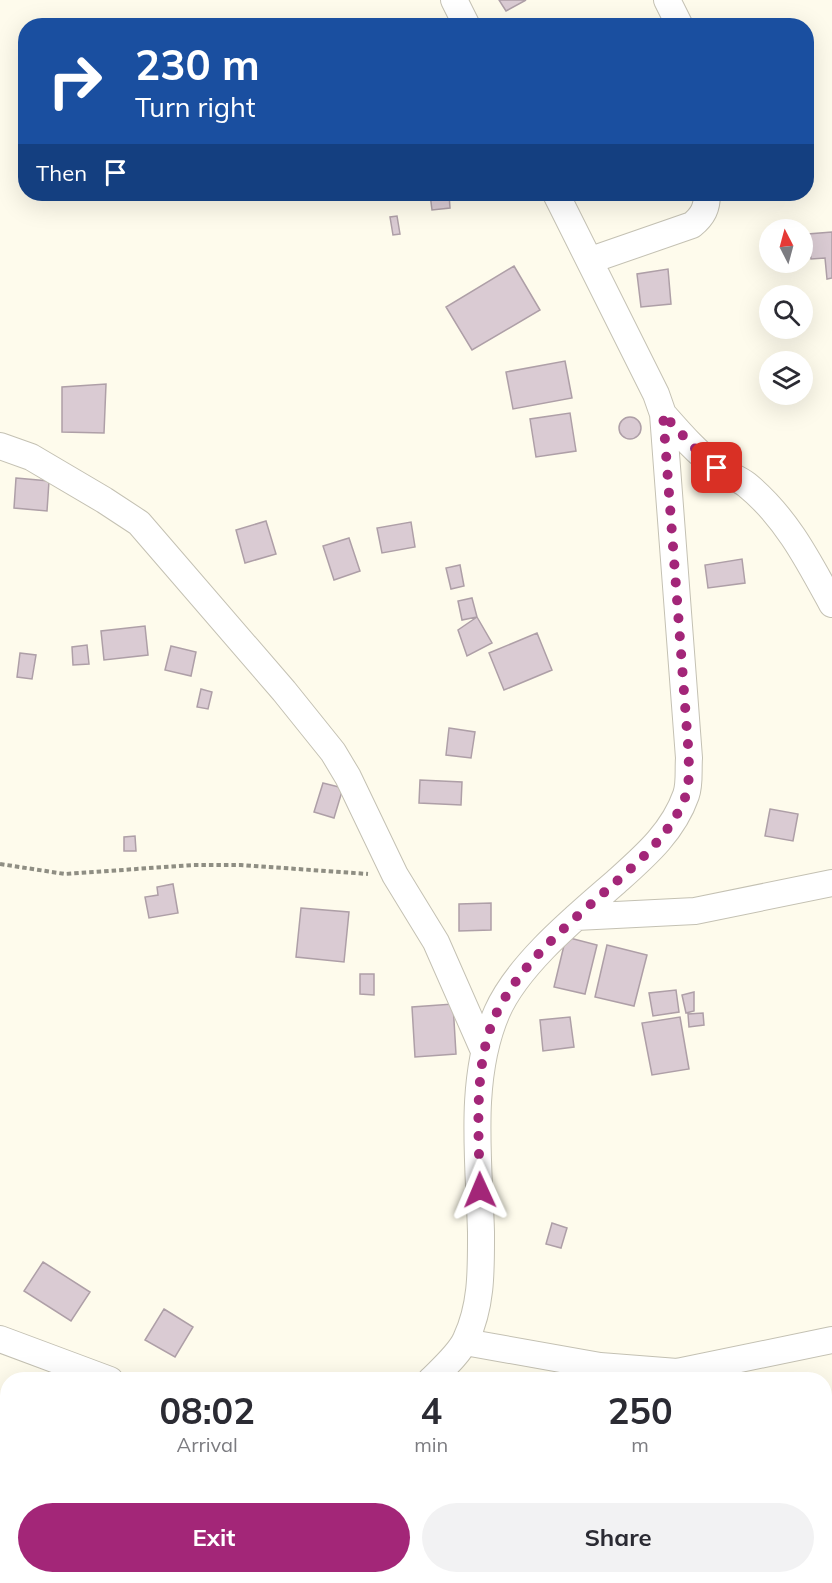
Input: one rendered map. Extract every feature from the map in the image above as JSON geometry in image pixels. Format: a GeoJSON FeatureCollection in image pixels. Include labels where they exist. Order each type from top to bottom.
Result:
{"type":"FeatureCollection","features":[{"type":"Feature","properties":{"kind":"street"},"geometry":{"type":"LineString","coordinates":[[454,0],[464,18]]}},
{"type":"Feature","properties":{"kind":"street"},"geometry":{"type":"LineString","coordinates":[[667,0],[676,18]]}},
{"type":"Feature","properties":{"kind":"street"},"geometry":{"type":"LineString","coordinates":[[438,1372],[465,1342],[479,1307],[481,1254],[478,1106],[484,1051],[497,1011],[522,972],[576,917],[657,844],[676,816],[687,792],[689,758],[663,414],[656,394],[560,201]]}},
{"type":"Feature","properties":{"kind":"street"},"geometry":{"type":"LineString","coordinates":[[591,260],[692,225],[701,217],[707,201]]}},
{"type":"Feature","properties":{"kind":"street"},"geometry":{"type":"LineString","coordinates":[[663,414],[701,455],[717,468],[745,483],[766,503],[795,537],[832,604]]}},
{"type":"Feature","properties":{"kind":"street"},"geometry":{"type":"LineString","coordinates":[[0,446],[31,457],[139,523],[333,752],[348,777],[395,875],[436,942],[484,1051]]}},
{"type":"Feature","properties":{"kind":"street"},"geometry":{"type":"LineString","coordinates":[[576,917],[695,911],[832,883]]}},
{"type":"Feature","properties":{"kind":"street"},"geometry":{"type":"LineString","coordinates":[[0,1339],[89,1372]]}},
{"type":"Feature","properties":{"kind":"street"},"geometry":{"type":"LineString","coordinates":[[465,1342],[600,1366],[677,1372],[832,1340]]}},
{"type":"Feature","properties":{"kind":"path"},"geometry":{"type":"LineString","coordinates":[[0,864],[65,874],[193,865],[241,865],[395,875]]}},
{"type":"Feature","properties":{"kind":"building"},"geometry":{"type":"Polygon","coordinates":[[[499,0],[526,0],[506,11],[499,0]]]}},
{"type":"Feature","properties":{"kind":"building"},"geometry":{"type":"Polygon","coordinates":[[[431,201],[450,201],[450,208],[432,210],[431,201]]]}},
{"type":"Feature","properties":{"kind":"building"},"geometry":{"type":"Polygon","coordinates":[[[397,216],[400,234],[393,235],[390,217],[397,216]]]}},
{"type":"Feature","properties":{"kind":"building"},"geometry":{"type":"Polygon","coordinates":[[[832,232],[832,278],[827,279],[825,258],[813,259],[813,234],[832,232]]]}},
{"type":"Feature","properties":{"kind":"building"},"geometry":{"type":"Polygon","coordinates":[[[514,266],[540,310],[472,350],[446,307],[514,266]]]}},
{"type":"Feature","properties":{"kind":"building"},"geometry":{"type":"Polygon","coordinates":[[[668,269],[671,304],[641,307],[637,274],[668,269]]]}},
{"type":"Feature","properties":{"kind":"building"},"geometry":{"type":"Polygon","coordinates":[[[565,361],[572,398],[513,409],[506,372],[565,361]]]}},
{"type":"Feature","properties":{"kind":"building"},"geometry":{"type":"Polygon","coordinates":[[[106,384],[104,433],[62,432],[62,387],[106,384]]]}},
{"type":"Feature","properties":{"kind":"building"},"geometry":{"type":"Polygon","coordinates":[[[570,413],[576,451],[536,457],[530,419],[570,413]]]}},
{"type":"Feature","properties":{"kind":"building"},"geometry":{"type":"Polygon","coordinates":[[[626,417],[634,417],[641,424],[641,432],[634,439],[626,439],[619,432],[619,424],[626,417]]]}},
{"type":"Feature","properties":{"kind":"building"},"geometry":{"type":"Polygon","coordinates":[[[16,478],[49,481],[47,511],[14,508],[16,478]]]}},
{"type":"Feature","properties":{"kind":"building"},"geometry":{"type":"Polygon","coordinates":[[[266,521],[276,554],[245,563],[236,530],[266,521]]]}},
{"type":"Feature","properties":{"kind":"building"},"geometry":{"type":"Polygon","coordinates":[[[411,522],[415,547],[382,553],[377,528],[411,522]]]}},
{"type":"Feature","properties":{"kind":"building"},"geometry":{"type":"Polygon","coordinates":[[[349,538],[360,571],[334,580],[323,546],[349,538]]]}},
{"type":"Feature","properties":{"kind":"building"},"geometry":{"type":"Polygon","coordinates":[[[742,559],[745,583],[708,588],[705,565],[742,559]]]}},
{"type":"Feature","properties":{"kind":"building"},"geometry":{"type":"Polygon","coordinates":[[[460,565],[464,586],[451,589],[446,568],[460,565]]]}},
{"type":"Feature","properties":{"kind":"building"},"geometry":{"type":"Polygon","coordinates":[[[472,598],[477,617],[462,620],[458,601],[472,598]]]}},
{"type":"Feature","properties":{"kind":"building"},"geometry":{"type":"Polygon","coordinates":[[[477,617],[492,643],[467,656],[458,630],[477,617]]]}},
{"type":"Feature","properties":{"kind":"building"},"geometry":{"type":"Polygon","coordinates":[[[145,626],[148,655],[104,660],[101,631],[145,626]]]}},
{"type":"Feature","properties":{"kind":"building"},"geometry":{"type":"Polygon","coordinates":[[[537,633],[552,670],[504,690],[489,653],[537,633]]]}},
{"type":"Feature","properties":{"kind":"building"},"geometry":{"type":"Polygon","coordinates":[[[87,645],[89,664],[73,665],[72,647],[87,645]]]}},
{"type":"Feature","properties":{"kind":"building"},"geometry":{"type":"Polygon","coordinates":[[[171,646],[196,652],[191,676],[165,670],[171,646]]]}},
{"type":"Feature","properties":{"kind":"building"},"geometry":{"type":"Polygon","coordinates":[[[20,653],[36,655],[32,679],[17,677],[20,653]]]}},
{"type":"Feature","properties":{"kind":"building"},"geometry":{"type":"Polygon","coordinates":[[[201,689],[212,692],[208,709],[197,707],[201,689]]]}},
{"type":"Feature","properties":{"kind":"building"},"geometry":{"type":"Polygon","coordinates":[[[449,728],[475,732],[471,758],[446,755],[449,728]]]}},
{"type":"Feature","properties":{"kind":"building"},"geometry":{"type":"Polygon","coordinates":[[[420,780],[462,782],[461,805],[419,803],[420,780]]]}},
{"type":"Feature","properties":{"kind":"building"},"geometry":{"type":"Polygon","coordinates":[[[323,783],[343,788],[334,818],[314,812],[323,783]]]}},
{"type":"Feature","properties":{"kind":"building"},"geometry":{"type":"Polygon","coordinates":[[[770,809],[798,814],[793,841],[765,836],[770,809]]]}},
{"type":"Feature","properties":{"kind":"building"},"geometry":{"type":"Polygon","coordinates":[[[135,836],[136,851],[124,851],[124,837],[135,836]]]}},
{"type":"Feature","properties":{"kind":"building"},"geometry":{"type":"Polygon","coordinates":[[[173,884],[178,913],[149,918],[145,897],[158,895],[157,887],[173,884]]]}},
{"type":"Feature","properties":{"kind":"building"},"geometry":{"type":"Polygon","coordinates":[[[491,903],[491,930],[459,931],[459,904],[491,903]]]}},
{"type":"Feature","properties":{"kind":"building"},"geometry":{"type":"Polygon","coordinates":[[[301,908],[349,912],[344,962],[296,957],[301,908]]]}},
{"type":"Feature","properties":{"kind":"building"},"geometry":{"type":"Polygon","coordinates":[[[566,937],[597,945],[585,994],[554,987],[566,937]]]}},
{"type":"Feature","properties":{"kind":"building"},"geometry":{"type":"Polygon","coordinates":[[[607,945],[647,955],[634,1006],[595,997],[607,945]]]}},
{"type":"Feature","properties":{"kind":"building"},"geometry":{"type":"Polygon","coordinates":[[[360,974],[374,974],[374,995],[360,994],[360,974]]]}},
{"type":"Feature","properties":{"kind":"building"},"geometry":{"type":"Polygon","coordinates":[[[676,990],[679,1012],[653,1016],[649,993],[676,990]]]}},
{"type":"Feature","properties":{"kind":"building"},"geometry":{"type":"Polygon","coordinates":[[[694,992],[694,1011],[686,1013],[682,995],[694,992]]]}},
{"type":"Feature","properties":{"kind":"building"},"geometry":{"type":"Polygon","coordinates":[[[453,1004],[456,1054],[415,1057],[412,1007],[453,1004]]]}},
{"type":"Feature","properties":{"kind":"building"},"geometry":{"type":"Polygon","coordinates":[[[703,1013],[704,1025],[689,1027],[688,1014],[703,1013]]]}},
{"type":"Feature","properties":{"kind":"building"},"geometry":{"type":"Polygon","coordinates":[[[570,1017],[574,1047],[543,1051],[540,1020],[570,1017]]]}},
{"type":"Feature","properties":{"kind":"building"},"geometry":{"type":"Polygon","coordinates":[[[680,1017],[689,1069],[652,1075],[642,1023],[680,1017]]]}},
{"type":"Feature","properties":{"kind":"building"},"geometry":{"type":"Polygon","coordinates":[[[552,1223],[567,1228],[561,1248],[546,1244],[552,1223]]]}},
{"type":"Feature","properties":{"kind":"building"},"geometry":{"type":"Polygon","coordinates":[[[43,1262],[90,1292],[71,1321],[24,1291],[43,1262]]]}},
{"type":"Feature","properties":{"kind":"building"},"geometry":{"type":"Polygon","coordinates":[[[164,1309],[193,1327],[175,1357],[145,1340],[164,1309]]]}},
{"type":"Feature","properties":{"kind":"route"},"geometry":{"type":"LineString","coordinates":[[480,1190],[478,1106],[484,1051],[497,1011],[522,972],[576,917],[657,844],[676,816],[687,792],[689,758],[663,414],[701,455],[717,468]]}}]}
